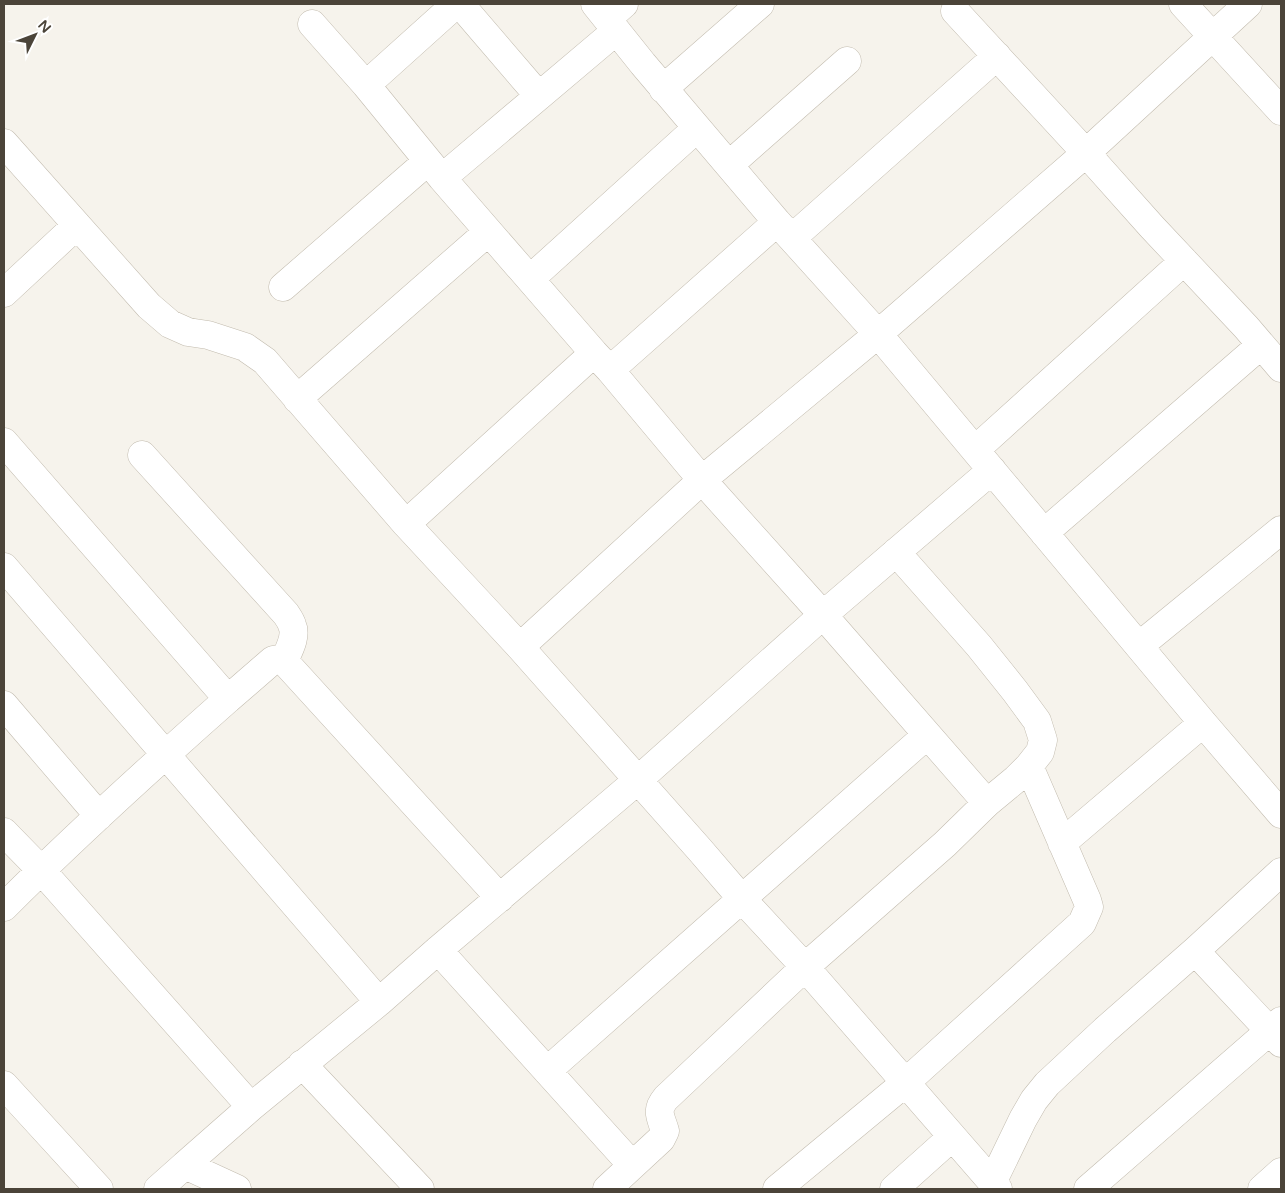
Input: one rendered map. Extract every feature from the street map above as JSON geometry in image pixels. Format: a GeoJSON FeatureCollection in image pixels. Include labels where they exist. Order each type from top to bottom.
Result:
{"type":"FeatureCollection","features":[{"type":"Feature","properties":{"kind":"street"},"geometry":{"type":"LineString","coordinates":[[366,84],[456,4]]}},
{"type":"Feature","properties":{"kind":"street"},"geometry":{"type":"LineString","coordinates":[[460,4],[539,96]]}},
{"type":"Feature","properties":{"kind":"street"},"geometry":{"type":"LineString","coordinates":[[663,89],[760,4]]}},
{"type":"Feature","properties":{"kind":"street"},"geometry":{"type":"LineString","coordinates":[[1183,4],[1281,111]]}},
{"type":"Feature","properties":{"kind":"street"},"geometry":{"type":"LineString","coordinates":[[520,647],[702,480],[878,334],[1086,153],[1248,4]]}},
{"type":"Feature","properties":{"kind":"street"},"geometry":{"type":"LineString","coordinates":[[955,11],[1246,327],[1281,368]]}},
{"type":"Feature","properties":{"kind":"street"},"geometry":{"type":"LineString","coordinates":[[283,287],[435,170],[539,96],[610,14],[663,89],[878,334],[1281,814]]}},
{"type":"Feature","properties":{"kind":"street"},"geometry":{"type":"LineString","coordinates":[[312,24],[366,84],[435,170],[602,361],[702,480],[824,615],[987,803]]}},
{"type":"Feature","properties":{"kind":"street"},"geometry":{"type":"LineString","coordinates":[[406,524],[602,361],[785,230],[997,56]]}},
{"type":"Feature","properties":{"kind":"street"},"geometry":{"type":"LineString","coordinates":[[729,165],[847,61]]}},
{"type":"Feature","properties":{"kind":"street"},"geometry":{"type":"LineString","coordinates":[[530,279],[697,128]]}},
{"type":"Feature","properties":{"kind":"street"},"geometry":{"type":"LineString","coordinates":[[4,143],[149,306],[170,324],[188,332],[208,335],[245,347],[265,361],[406,524],[520,647],[742,899],[805,967],[995,1186],[1023,1119],[1046,1084],[1281,872]]}},
{"type":"Feature","properties":{"kind":"street"},"geometry":{"type":"LineString","coordinates":[[4,293],[77,225]]}},
{"type":"Feature","properties":{"kind":"street"},"geometry":{"type":"LineString","coordinates":[[297,399],[488,232]]}},
{"type":"Feature","properties":{"kind":"street"},"geometry":{"type":"LineString","coordinates":[[158,1189],[251,1107],[380,1002],[438,950],[638,780],[896,552],[983,460],[1184,261]]}},
{"type":"Feature","properties":{"kind":"street"},"geometry":{"type":"LineString","coordinates":[[1044,533],[1261,345]]}},
{"type":"Feature","properties":{"kind":"street"},"geometry":{"type":"LineString","coordinates":[[4,442],[228,700]]}},
{"type":"Feature","properties":{"kind":"street"},"geometry":{"type":"LineString","coordinates":[[142,455],[286,614],[294,632],[284,661]]}},
{"type":"Feature","properties":{"kind":"street"},"geometry":{"type":"LineString","coordinates":[[1139,646],[1281,530]]}},
{"type":"Feature","properties":{"kind":"street"},"geometry":{"type":"LineString","coordinates":[[606,1189],[661,1139],[665,1131],[659,1114],[661,1104],[666,1098],[805,967],[945,844],[1029,766],[1040,752],[1043,740],[1037,721],[979,646],[896,552]]}},
{"type":"Feature","properties":{"kind":"street"},"geometry":{"type":"LineString","coordinates":[[4,567],[380,1002]]}},
{"type":"Feature","properties":{"kind":"street"},"geometry":{"type":"LineString","coordinates":[[4,907],[166,754],[273,660],[279,658],[284,661],[500,898]]}},
{"type":"Feature","properties":{"kind":"street"},"geometry":{"type":"LineString","coordinates":[[4,705],[99,816]]}},
{"type":"Feature","properties":{"kind":"street"},"geometry":{"type":"LineString","coordinates":[[1062,843],[1203,723]]}},
{"type":"Feature","properties":{"kind":"street"},"geometry":{"type":"LineString","coordinates":[[547,1071],[928,735]]}},
{"type":"Feature","properties":{"kind":"street"},"geometry":{"type":"LineString","coordinates":[[777,1189],[905,1083],[1082,923],[1089,907],[1029,766]]}},
{"type":"Feature","properties":{"kind":"street"},"geometry":{"type":"LineString","coordinates":[[4,832],[41,870],[251,1107]]}},
{"type":"Feature","properties":{"kind":"street"},"geometry":{"type":"LineString","coordinates":[[438,950],[632,1166]]}},
{"type":"Feature","properties":{"kind":"street"},"geometry":{"type":"LineString","coordinates":[[1088,1189],[1278,1031],[1195,951]]}},
{"type":"Feature","properties":{"kind":"street"},"geometry":{"type":"LineString","coordinates":[[302,1064],[420,1189]]}},
{"type":"Feature","properties":{"kind":"street"},"geometry":{"type":"LineString","coordinates":[[4,1085],[99,1189]]}},
{"type":"Feature","properties":{"kind":"street"},"geometry":{"type":"LineString","coordinates":[[894,1189],[952,1137]]}},
{"type":"Feature","properties":{"kind":"street"},"geometry":{"type":"LineString","coordinates":[[185,1165],[237,1189]]}},
{"type":"Feature","properties":{"kind":"street"},"geometry":{"type":"LineString","coordinates":[[1262,1189],[1281,1172]]}}]}
